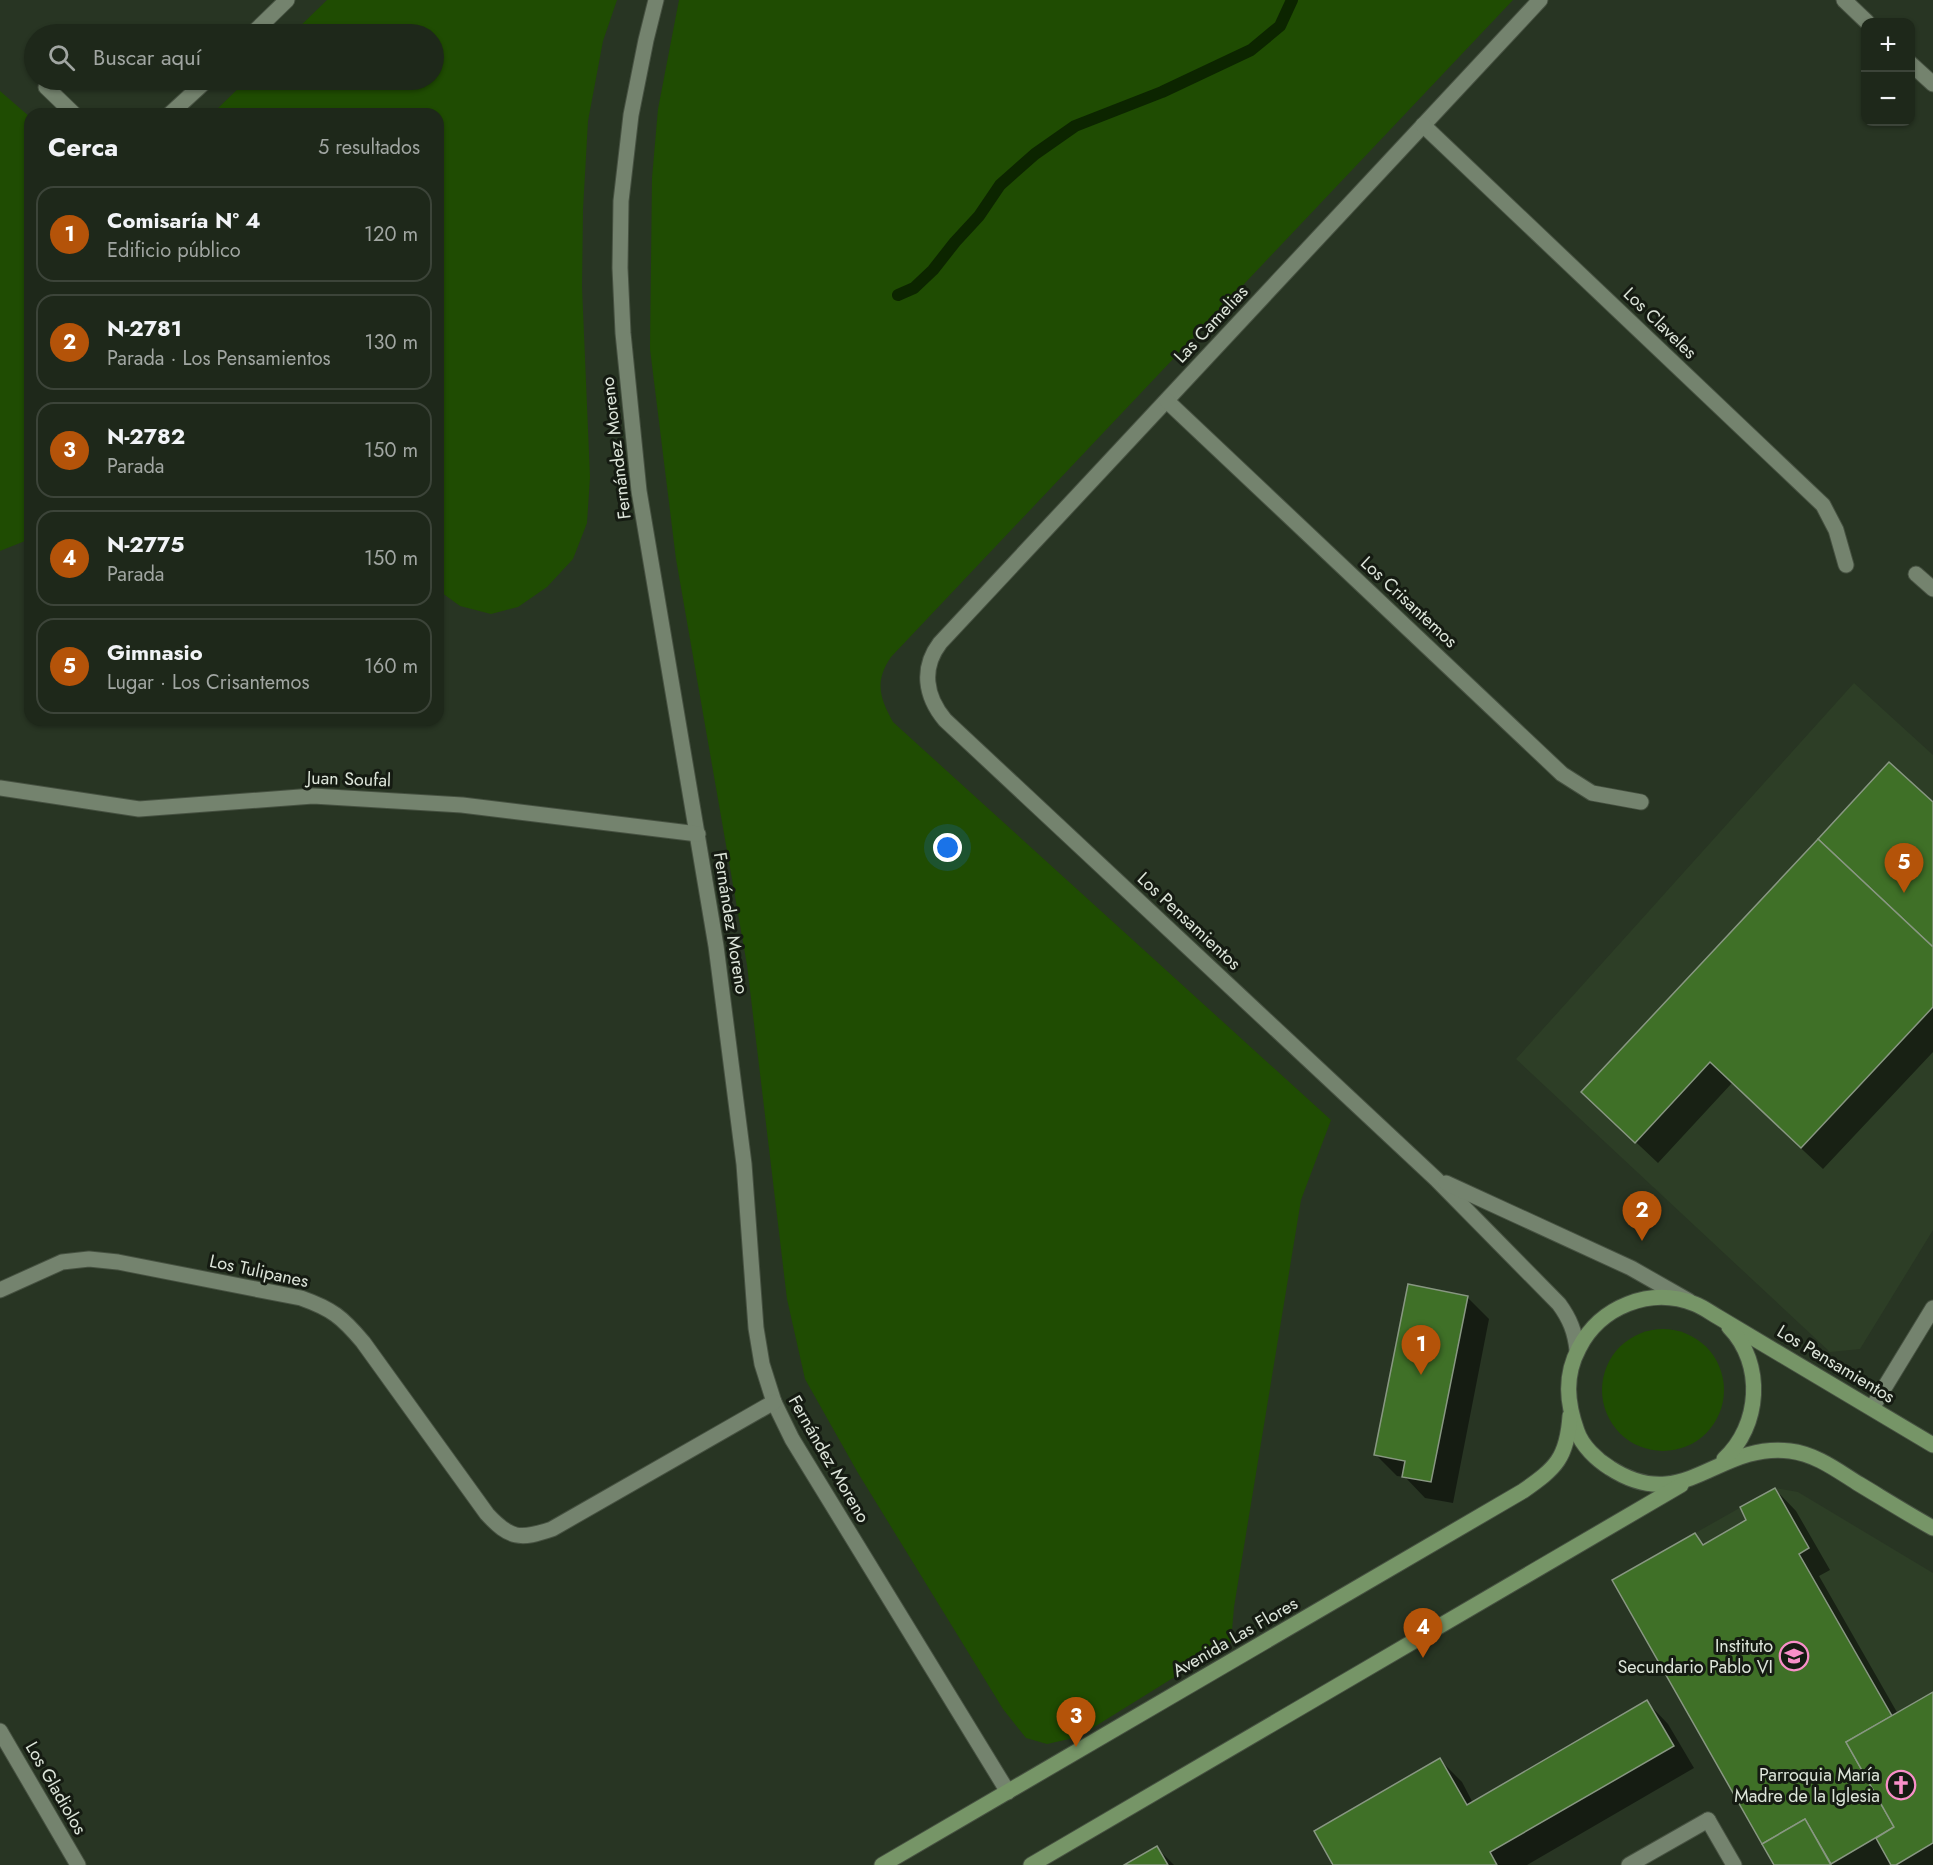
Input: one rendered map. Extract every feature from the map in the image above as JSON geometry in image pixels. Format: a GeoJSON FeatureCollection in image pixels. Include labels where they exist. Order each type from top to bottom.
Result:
{"type":"FeatureCollection","features":[{"type":"Feature","properties":{"kind":"main road","name":"Los Pensamientos"},"geometry":{"type":"LineString","coordinates":[[1933,1445],[1718,1317],[1694,1304],[1674,1298],[1655,1297],[1636,1301],[1617,1308],[1601,1319],[1588,1332],[1577,1350],[1568,1384],[1570,1413],[1579,1436],[1604,1465],[1620,1475],[1642,1483],[1661,1485],[1680,1483],[1739,1456],[1756,1452],[1791,1450],[1821,1460],[1933,1528]]}},
{"type":"Feature","properties":{"kind":"main road","name":"Los Pensamientos"},"geometry":{"type":"LineString","coordinates":[[1718,1317],[1733,1331],[1743,1347],[1754,1381],[1754,1398],[1746,1429],[1738,1443],[1718,1465]]}},
{"type":"Feature","properties":{"kind":"main road","name":"Avenida Las Flores"},"geometry":{"type":"LineString","coordinates":[[882,1865],[1523,1491],[1549,1473],[1558,1460],[1566,1446],[1570,1413]]}},
{"type":"Feature","properties":{"kind":"main road"},"geometry":{"type":"LineString","coordinates":[[1031,1865],[1693,1479]]}},
{"type":"Feature","properties":{"kind":"street"},"geometry":{"type":"LineString","coordinates":[[262,24],[287,0]]}},
{"type":"Feature","properties":{"kind":"street","name":"Fernández Moreno"},"geometry":{"type":"LineString","coordinates":[[656,0],[645,40],[631,116],[621,201],[622,333],[639,491],[716,946],[744,1164],[756,1328],[762,1364],[774,1402],[792,1439],[1008,1792]]}},
{"type":"Feature","properties":{"kind":"street","name":"Las Camelias"},"geometry":{"type":"LineString","coordinates":[[927,684],[930,660],[940,643],[1540,0]]}},
{"type":"Feature","properties":{"kind":"street"},"geometry":{"type":"LineString","coordinates":[[1844,0],[1863,18]]}},
{"type":"Feature","properties":{"kind":"street"},"geometry":{"type":"LineString","coordinates":[[1915,67],[1933,84]]}},
{"type":"Feature","properties":{"kind":"street"},"geometry":{"type":"LineString","coordinates":[[49,90],[68,108]]}},
{"type":"Feature","properties":{"kind":"street"},"geometry":{"type":"LineString","coordinates":[[177,108],[196,90]]}},
{"type":"Feature","properties":{"kind":"street","name":"Los Claveles"},"geometry":{"type":"LineString","coordinates":[[1423,125],[1823,506],[1836,530],[1846,565]]}},
{"type":"Feature","properties":{"kind":"street","name":"Los Crisantemos"},"geometry":{"type":"LineString","coordinates":[[1167,401],[1562,774],[1592,793],[1641,801]]}},
{"type":"Feature","properties":{"kind":"street"},"geometry":{"type":"LineString","coordinates":[[1916,574],[1933,589]]}},
{"type":"Feature","properties":{"kind":"street","name":"Los Pensamientos"},"geometry":{"type":"LineString","coordinates":[[927,684],[933,704],[945,720],[1436,1179],[1559,1305],[1575,1332],[1577,1350]]}},
{"type":"Feature","properties":{"kind":"street","name":"Juan Soufal"},"geometry":{"type":"LineString","coordinates":[[0,788],[139,809],[313,796],[462,805],[698,834]]}},
{"type":"Feature","properties":{"kind":"street","name":"Los Pensamientos"},"geometry":{"type":"LineString","coordinates":[[1436,1179],[1631,1268],[1694,1304]]}},
{"type":"Feature","properties":{"kind":"street","name":"Los Tulipanes"},"geometry":{"type":"LineString","coordinates":[[0,1290],[62,1262],[89,1258],[301,1298],[325,1307],[345,1321],[363,1342],[487,1514],[501,1529],[515,1537],[534,1536],[552,1529],[774,1402]]}},
{"type":"Feature","properties":{"kind":"street"},"geometry":{"type":"LineString","coordinates":[[1872,1408],[1933,1308]]}},
{"type":"Feature","properties":{"kind":"street","name":"Los Gladiolos"},"geometry":{"type":"LineString","coordinates":[[0,1731],[78,1865]]}},
{"type":"Feature","properties":{"kind":"street"},"geometry":{"type":"LineString","coordinates":[[1629,1865],[1708,1820],[1734,1865]]}},
{"type":"Feature","properties":{"kind":"shaded area"},"geometry":{"type":"Polygon","coordinates":[[[1854,683],[1933,755],[1933,1230],[1860,1349],[1830,1352],[1516,1059],[1854,683]]]}},
{"type":"Feature","properties":{"kind":"shaded area","name":"Instituto Secundario Pablo VI"},"geometry":{"type":"Polygon","coordinates":[[[1775,1488],[1798,1492],[1933,1573],[1933,1865],[1774,1865],[1612,1580],[1775,1488]]]}},
{"type":"Feature","properties":{"kind":"green space"},"geometry":{"type":"Polygon","coordinates":[[[327,0],[617,0],[603,41],[588,121],[583,209],[582,287],[590,477],[587,523],[573,559],[547,587],[518,607],[491,614],[460,606],[444,594],[444,108],[218,108],[237,90],[444,90],[444,24],[302,24],[327,0]]]}},
{"type":"Feature","properties":{"kind":"green space"},"geometry":{"type":"Polygon","coordinates":[[[679,0],[1513,0],[891,657],[882,674],[882,697],[893,722],[1331,1120],[1301,1200],[1234,1607],[1231,1642],[1078,1737],[1047,1744],[1026,1738],[1003,1709],[858,1473],[805,1379],[787,1299],[747,965],[676,559],[650,349],[652,178],[658,109],[679,0]]]}},
{"type":"Feature","properties":{"kind":"green space"},"geometry":{"type":"Polygon","coordinates":[[[0,91],[24,112],[24,541],[0,551],[0,91]]]}},
{"type":"Feature","properties":{"kind":"green space"},"geometry":{"type":"Polygon","coordinates":[[[1663,1329],[1686,1334],[1697,1339],[1706,1347],[1714,1356],[1719,1367],[1724,1390],[1719,1413],[1714,1424],[1706,1433],[1697,1441],[1686,1446],[1663,1451],[1640,1446],[1629,1441],[1620,1433],[1612,1424],[1607,1413],[1602,1390],[1607,1367],[1612,1356],[1620,1347],[1629,1339],[1640,1334],[1663,1329]]]}},
{"type":"Feature","properties":{"kind":"building"},"geometry":{"type":"Polygon","coordinates":[[[1889,762],[1933,802],[1933,947],[1818,839],[1889,762]]]}},
{"type":"Feature","properties":{"kind":"building"},"geometry":{"type":"Polygon","coordinates":[[[1818,839],[1933,947],[1933,1007],[1801,1148],[1710,1062],[1635,1143],[1581,1092],[1818,839]]]}},
{"type":"Feature","properties":{"kind":"building"},"geometry":{"type":"Polygon","coordinates":[[[1408,1284],[1468,1296],[1431,1482],[1402,1477],[1405,1461],[1374,1455],[1408,1284]]]}},
{"type":"Feature","properties":{"kind":"building","name":"Instituto Secundario Pablo VI"},"geometry":{"type":"Polygon","coordinates":[[[1775,1488],[1809,1548],[1799,1554],[1892,1716],[1846,1742],[1894,1827],[1831,1864],[1805,1819],[1762,1844],[1612,1580],[1695,1533],[1703,1545],[1746,1520],[1740,1507],[1775,1488]]]}},
{"type":"Feature","properties":{"kind":"building","name":"Parroquia María Madre de la Iglesia"},"geometry":{"type":"Polygon","coordinates":[[[1933,1692],[1933,1843],[1896,1865],[1891,1865],[1876,1838],[1894,1827],[1846,1742],[1933,1692]]]}},
{"type":"Feature","properties":{"kind":"building"},"geometry":{"type":"Polygon","coordinates":[[[1647,1700],[1674,1746],[1490,1852],[1497,1865],[1333,1865],[1314,1831],[1440,1758],[1467,1805],[1647,1700]]]}},
{"type":"Feature","properties":{"kind":"building"},"geometry":{"type":"Polygon","coordinates":[[[1805,1819],[1831,1865],[1774,1865],[1762,1844],[1805,1819]]]}},
{"type":"Feature","properties":{"kind":"building"},"geometry":{"type":"Polygon","coordinates":[[[1157,1846],[1168,1865],[1124,1865],[1157,1846]]]}},
{"type":"Feature","properties":{"kind":"waterway"},"geometry":{"type":"LineString","coordinates":[[898,295],[914,288],[933,270],[979,216],[1000,185],[1035,154],[1075,126],[1162,92],[1251,50],[1280,26],[1292,0]]}},
{"type":"Feature","properties":{"kind":"place","name":"Gimnasio"},"geometry":{"type":"Point","coordinates":[1904,893]}},
{"type":"Feature","properties":{"kind":"place","name":"N-2781"},"geometry":{"type":"Point","coordinates":[1642,1241]}},
{"type":"Feature","properties":{"kind":"place","name":"Comisaría Nº 4"},"geometry":{"type":"Point","coordinates":[1421,1375]}},
{"type":"Feature","properties":{"kind":"place","name":"Instituto Secundario Pablo VI"},"geometry":{"type":"Point","coordinates":[1794,1656]}},
{"type":"Feature","properties":{"kind":"place","name":"N-2775"},"geometry":{"type":"Point","coordinates":[1423,1658]}},
{"type":"Feature","properties":{"kind":"place","name":"N-2782"},"geometry":{"type":"Point","coordinates":[1076,1747]}},
{"type":"Feature","properties":{"kind":"place","name":"Parroquia María Madre de la Iglesia"},"geometry":{"type":"Point","coordinates":[1901,1785]}}]}
